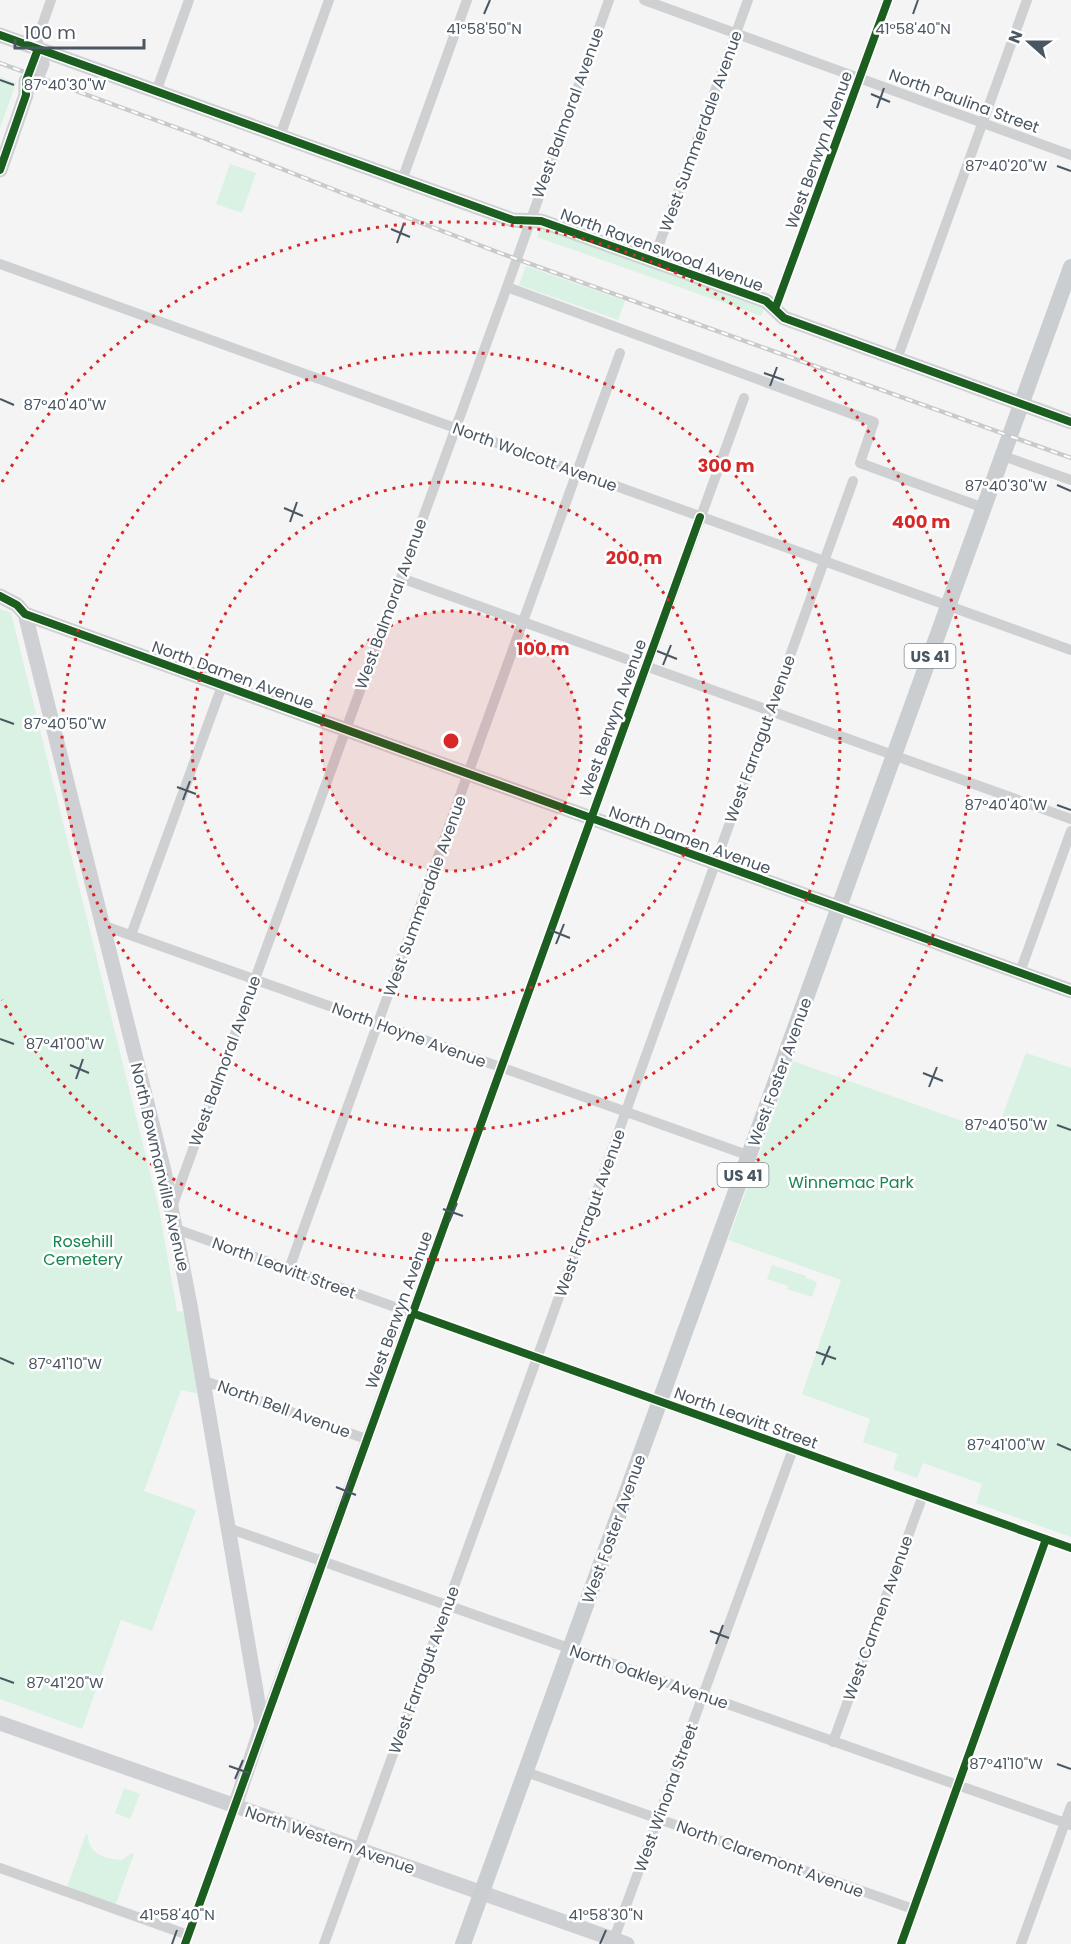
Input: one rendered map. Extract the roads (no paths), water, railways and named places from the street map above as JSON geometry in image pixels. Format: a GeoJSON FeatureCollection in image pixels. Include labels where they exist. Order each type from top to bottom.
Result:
{"type":"FeatureCollection","features":[{"type":"Feature","properties":{"kind":"main road","name":"West Foster Avenue"},"geometry":{"type":"LineString","coordinates":[[463,1944],[1071,267]]}},
{"type":"Feature","properties":{"kind":"street"},"geometry":{"type":"LineString","coordinates":[[0,170],[31,79],[42,64],[38,37],[51,0]]}},
{"type":"Feature","properties":{"kind":"street"},"geometry":{"type":"LineString","coordinates":[[156,92],[189,0]]}},
{"type":"Feature","properties":{"kind":"street"},"geometry":{"type":"LineString","coordinates":[[280,136],[329,0]]}},
{"type":"Feature","properties":{"kind":"street"},"geometry":{"type":"LineString","coordinates":[[402,180],[468,0]]}},
{"type":"Feature","properties":{"kind":"street","name":"West Balmoral Avenue"},"geometry":{"type":"LineString","coordinates":[[172,1207],[609,0]]}},
{"type":"Feature","properties":{"kind":"street","name":"North Paulina Street"},"geometry":{"type":"LineString","coordinates":[[644,0],[1071,155]]}},
{"type":"Feature","properties":{"kind":"street","name":"West Summerdale Avenue"},"geometry":{"type":"LineString","coordinates":[[654,261],[748,0]]}},
{"type":"Feature","properties":{"kind":"street","name":"West Berwyn Avenue"},"geometry":{"type":"LineString","coordinates":[[775,309],[888,0]]}},
{"type":"Feature","properties":{"kind":"street"},"geometry":{"type":"LineString","coordinates":[[897,359],[1027,0]]}},
{"type":"Feature","properties":{"kind":"street","name":"North Ravenswood Avenue"},"geometry":{"type":"LineString","coordinates":[[0,35],[513,220],[541,220],[766,301],[784,318],[1071,422]]}},
{"type":"Feature","properties":{"kind":"street","name":"North Wolcott Avenue"},"geometry":{"type":"LineString","coordinates":[[0,264],[1071,650]]}},
{"type":"Feature","properties":{"kind":"street"},"geometry":{"type":"LineString","coordinates":[[507,287],[874,422],[860,463],[984,508]]}},
{"type":"Feature","properties":{"kind":"street","name":"West Summerdale Avenue"},"geometry":{"type":"LineString","coordinates":[[289,1269],[620,353]]}},
{"type":"Feature","properties":{"kind":"street","name":"West Berwyn Avenue"},"geometry":{"type":"LineString","coordinates":[[186,1939],[744,398]]}},
{"type":"Feature","properties":{"kind":"street"},"geometry":{"type":"LineString","coordinates":[[1003,456],[1071,480]]}},
{"type":"Feature","properties":{"kind":"street","name":"West Farragut Avenue"},"geometry":{"type":"LineString","coordinates":[[324,1944],[853,481]]}},
{"type":"Feature","properties":{"kind":"street"},"geometry":{"type":"LineString","coordinates":[[401,578],[1071,819]]}},
{"type":"Feature","properties":{"kind":"street","name":"North Damen Avenue"},"geometry":{"type":"LineString","coordinates":[[0,596],[17,604],[25,614],[1071,991]]}},
{"type":"Feature","properties":{"kind":"street","name":"North Bowmanville Avenue"},"geometry":{"type":"LineString","coordinates":[[25,614],[172,1207],[262,1726]]}},
{"type":"Feature","properties":{"kind":"street"},"geometry":{"type":"LineString","coordinates":[[131,935],[222,686]]}},
{"type":"Feature","properties":{"kind":"street"},"geometry":{"type":"LineString","coordinates":[[1020,972],[1071,831]]}},
{"type":"Feature","properties":{"kind":"street","name":"North Hoyne Avenue"},"geometry":{"type":"LineString","coordinates":[[102,925],[750,1156]]}},
{"type":"Feature","properties":{"kind":"street","name":"North Leavitt Street"},"geometry":{"type":"LineString","coordinates":[[176,1229],[1071,1548]]}},
{"type":"Feature","properties":{"kind":"street","name":"North Bell Avenue"},"geometry":{"type":"LineString","coordinates":[[202,1380],[366,1438]]}},
{"type":"Feature","properties":{"kind":"street","name":"West Winona Street"},"geometry":{"type":"LineString","coordinates":[[618,1942],[658,1819],[793,1449]]}},
{"type":"Feature","properties":{"kind":"street","name":"West Carmen Avenue"},"geometry":{"type":"LineString","coordinates":[[833,1742],[923,1495]]}},
{"type":"Feature","properties":{"kind":"street","name":"North Oakley Avenue"},"geometry":{"type":"LineString","coordinates":[[228,1528],[1068,1824]]}},
{"type":"Feature","properties":{"kind":"street"},"geometry":{"type":"LineString","coordinates":[[901,1944],[1046,1539]]}},
{"type":"Feature","properties":{"kind":"street","name":"North Western Avenue"},"geometry":{"type":"LineString","coordinates":[[0,1724],[618,1942]]}},
{"type":"Feature","properties":{"kind":"street","name":"North Claremont Avenue"},"geometry":{"type":"LineString","coordinates":[[526,1772],[913,1909]]}},
{"type":"Feature","properties":{"kind":"street"},"geometry":{"type":"LineString","coordinates":[[1021,1944],[1068,1824],[1071,1806]]}},
{"type":"Feature","properties":{"kind":"street"},"geometry":{"type":"LineString","coordinates":[[0,1868],[186,1939]]}},
{"type":"Feature","properties":{"kind":"tunnel"},"geometry":{"type":"LineString","coordinates":[[34,84],[40,69]]}},
{"type":"Feature","properties":{"kind":"railway"},"geometry":{"type":"LineString","coordinates":[[0,63],[191,133],[500,253],[1071,458]]}},
{"type":"Feature","properties":{"kind":"park label","name":"Winnemac Park"},"geometry":{"type":"Point","coordinates":[851,1182]}},
{"type":"Feature","properties":{"kind":"park label","name":"Rosehill Cemetery"},"geometry":{"type":"Point","coordinates":[83,1250]}}]}
